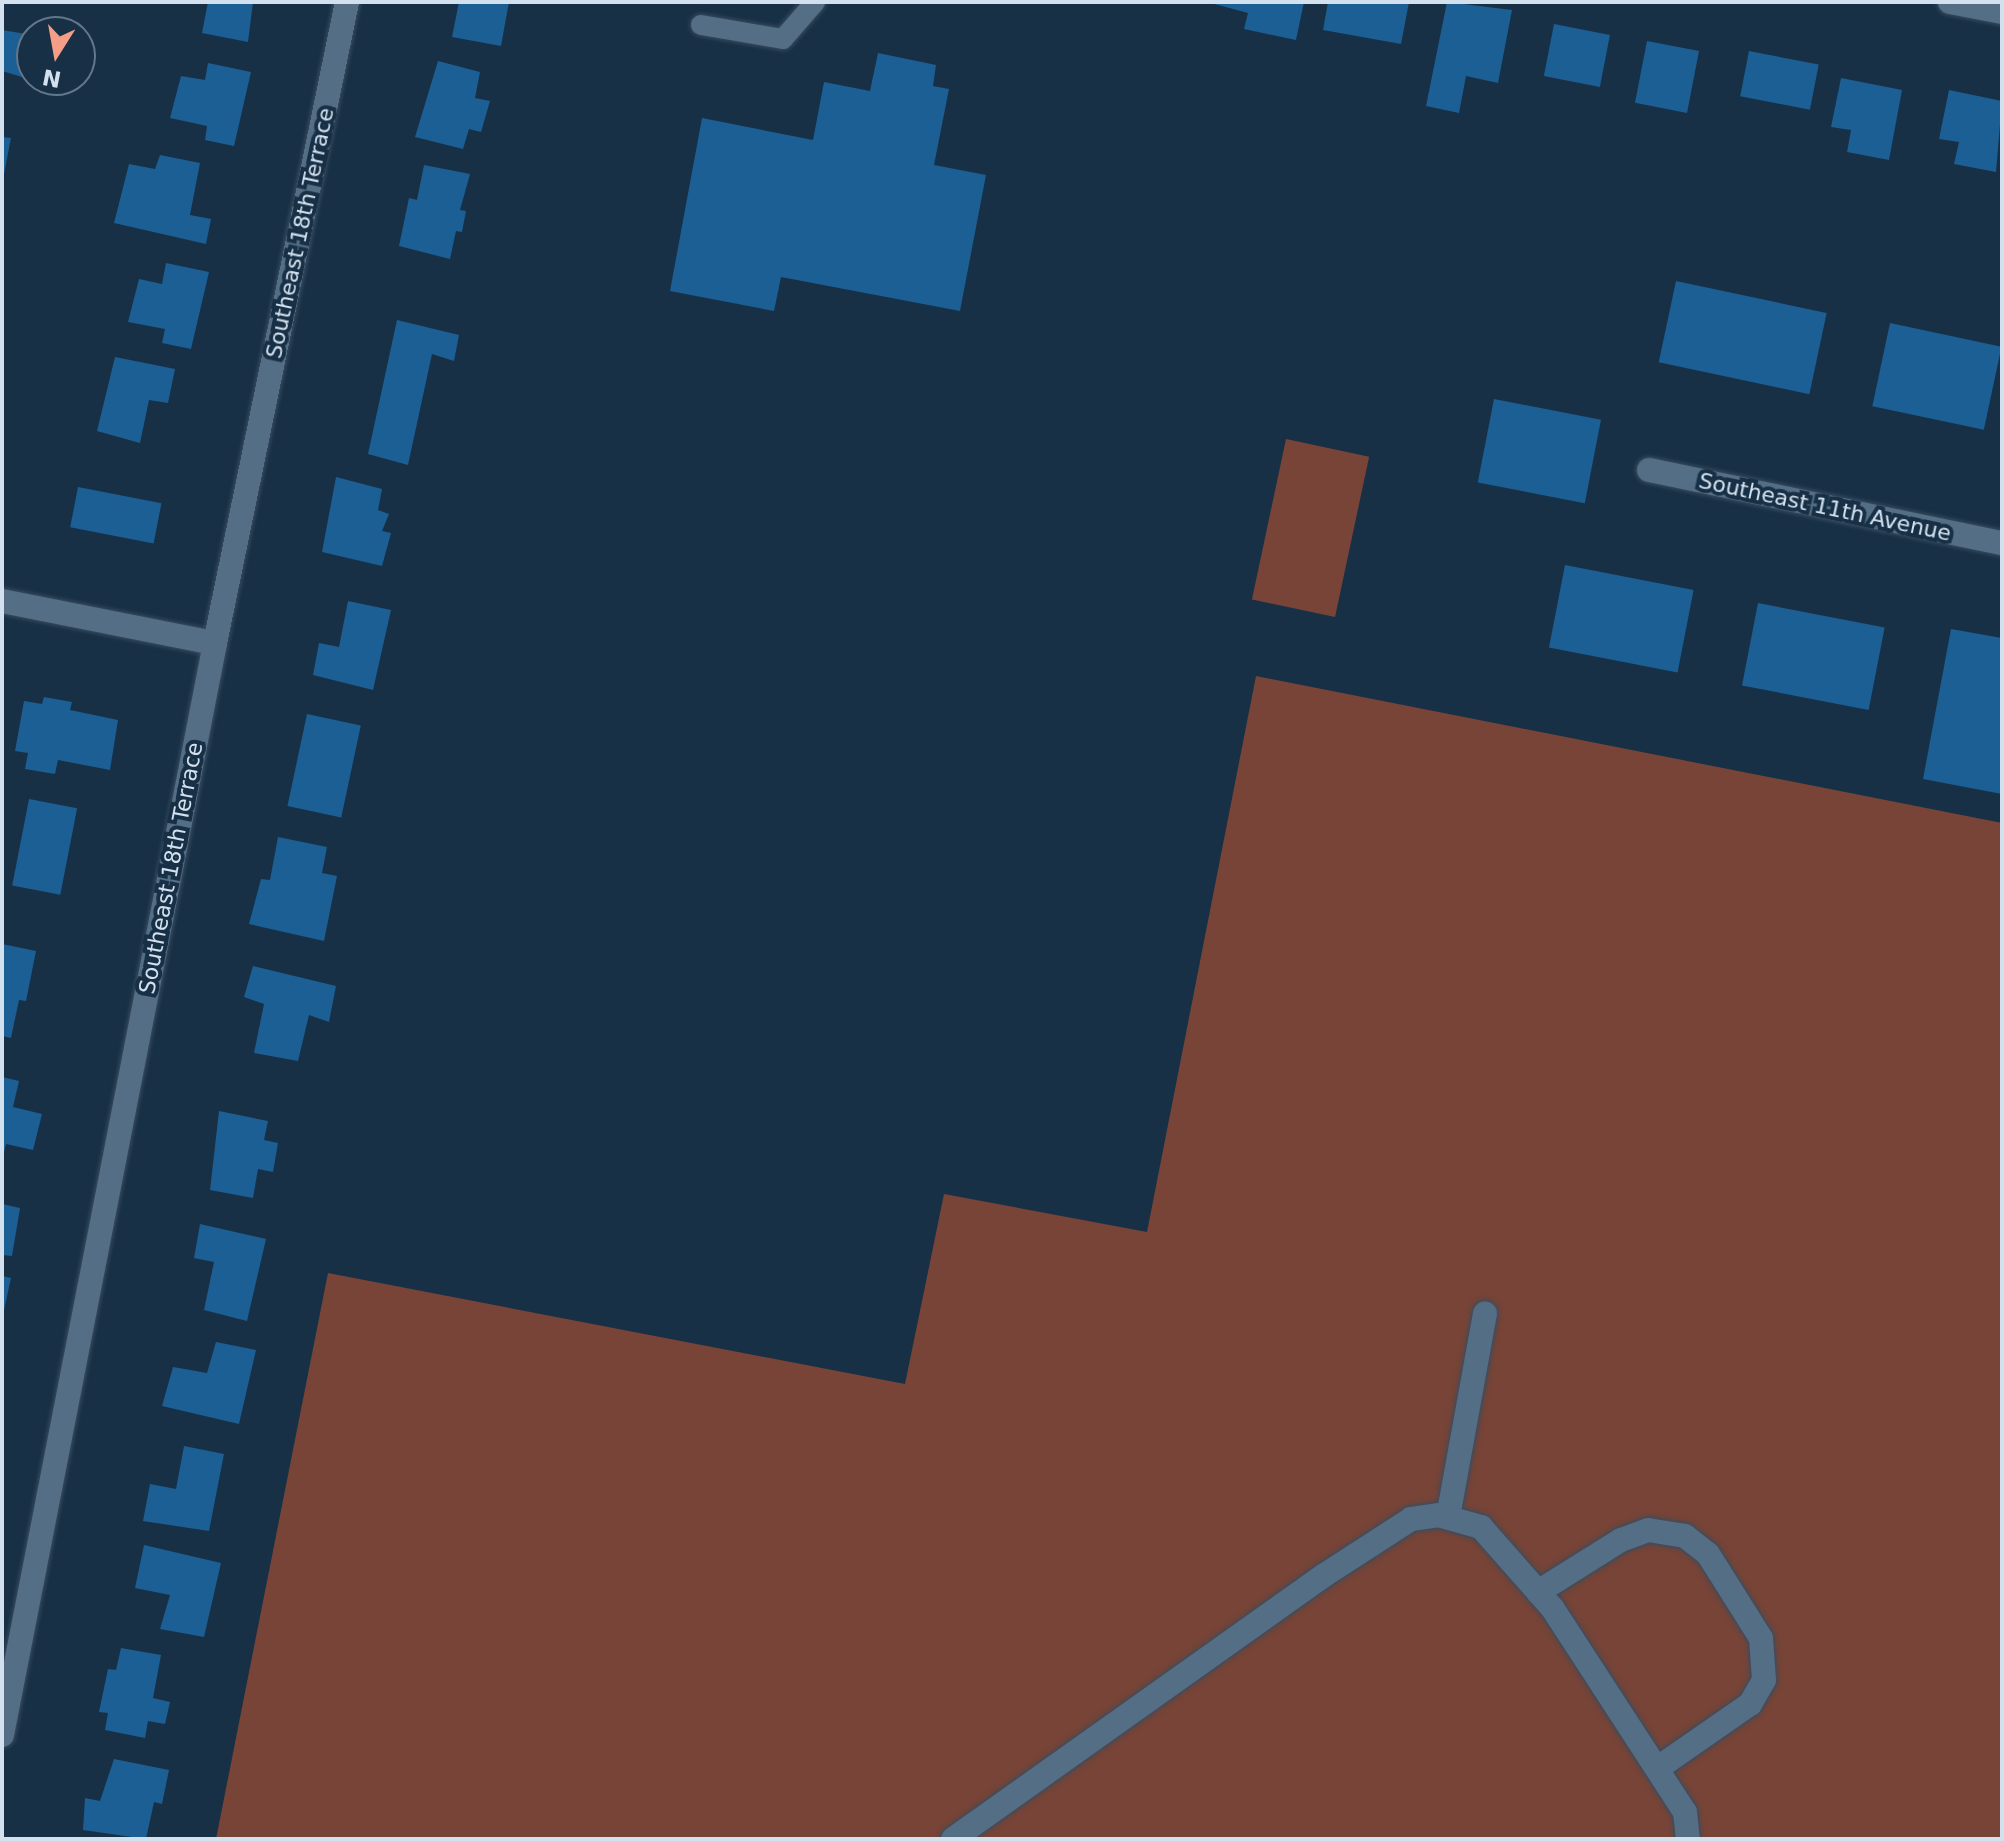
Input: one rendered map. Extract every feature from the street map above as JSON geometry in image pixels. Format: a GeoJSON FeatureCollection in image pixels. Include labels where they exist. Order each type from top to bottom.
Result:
{"type":"FeatureCollection","features":[{"type":"Feature","properties":{"kind":"street","name":"Southeast 18th Terrace"},"geometry":{"type":"LineString","coordinates":[[2,1735],[215,643],[347,2]]}},
{"type":"Feature","properties":{"kind":"street"},"geometry":{"type":"LineString","coordinates":[[1950,2],[2002,12]]}},
{"type":"Feature","properties":{"kind":"street","name":"Southeast 11th Avenue"},"geometry":{"type":"LineString","coordinates":[[1649,470],[2002,543]]}},
{"type":"Feature","properties":{"kind":"street"},"geometry":{"type":"LineString","coordinates":[[2,601],[215,643]]}},
{"type":"Feature","properties":{"kind":"street"},"geometry":{"type":"LineString","coordinates":[[1448,1517],[1485,1313]]}},
{"type":"Feature","properties":{"kind":"street"},"geometry":{"type":"LineString","coordinates":[[953,1839],[1323,1576],[1411,1519],[1448,1517],[1481,1527],[1538,1592],[1685,1812],[1688,1839]]}},
{"type":"Feature","properties":{"kind":"street"},"geometry":{"type":"LineString","coordinates":[[1538,1592],[1621,1540],[1648,1530],[1685,1536],[1708,1554],[1761,1638],[1764,1680],[1750,1704],[1658,1768]]}},
{"type":"Feature","properties":{"kind":"lane"},"geometry":{"type":"LineString","coordinates":[[701,25],[783,39],[815,2]]}},
{"type":"Feature","properties":{"kind":"shaded area"},"geometry":{"type":"Polygon","coordinates":[[[1286,439],[1369,457],[1335,617],[1252,599],[1286,439]]]}},
{"type":"Feature","properties":{"kind":"shaded area"},"geometry":{"type":"Polygon","coordinates":[[[1256,676],[2002,823],[2002,1839],[216,1839],[328,1273],[905,1384],[944,1194],[1147,1232],[1256,676]]]}},
{"type":"Feature","properties":{"kind":"building"},"geometry":{"type":"Polygon","coordinates":[[[208,2],[253,2],[248,42],[202,33],[208,2]]]}},
{"type":"Feature","properties":{"kind":"building"},"geometry":{"type":"Polygon","coordinates":[[[459,2],[509,2],[501,46],[452,37],[459,2]]]}},
{"type":"Feature","properties":{"kind":"building"},"geometry":{"type":"Polygon","coordinates":[[[1207,2],[1304,2],[1296,40],[1244,29],[1248,13],[1207,2]]]}},
{"type":"Feature","properties":{"kind":"building"},"geometry":{"type":"Polygon","coordinates":[[[1328,2],[1409,2],[1401,44],[1323,30],[1328,2]]]}},
{"type":"Feature","properties":{"kind":"building"},"geometry":{"type":"Polygon","coordinates":[[[1447,2],[1512,10],[1498,83],[1466,76],[1459,113],[1426,106],[1447,2]]]}},
{"type":"Feature","properties":{"kind":"building"},"geometry":{"type":"Polygon","coordinates":[[[1554,24],[1610,35],[1600,87],[1544,76],[1554,24]]]}},
{"type":"Feature","properties":{"kind":"building"},"geometry":{"type":"Polygon","coordinates":[[[2,30],[16,32],[16,75],[2,71],[2,30]]]}},
{"type":"Feature","properties":{"kind":"building"},"geometry":{"type":"Polygon","coordinates":[[[1647,41],[1699,51],[1687,113],[1635,103],[1647,41]]]}},
{"type":"Feature","properties":{"kind":"building"},"geometry":{"type":"Polygon","coordinates":[[[1749,51],[1819,65],[1810,110],[1740,96],[1749,51]]]}},
{"type":"Feature","properties":{"kind":"building"},"geometry":{"type":"Polygon","coordinates":[[[878,53],[936,65],[933,86],[949,89],[934,165],[986,175],[960,311],[781,277],[774,311],[670,291],[702,118],[813,140],[824,82],[870,91],[878,53]]]}},
{"type":"Feature","properties":{"kind":"building"},"geometry":{"type":"Polygon","coordinates":[[[438,61],[480,72],[475,98],[490,101],[481,132],[469,129],[463,149],[415,137],[438,61]]]}},
{"type":"Feature","properties":{"kind":"building"},"geometry":{"type":"Polygon","coordinates":[[[208,63],[251,72],[234,146],[205,140],[207,126],[170,118],[181,76],[205,80],[208,63]]]}},
{"type":"Feature","properties":{"kind":"building"},"geometry":{"type":"Polygon","coordinates":[[[1841,78],[1902,90],[1889,160],[1847,152],[1851,130],[1831,127],[1841,78]]]}},
{"type":"Feature","properties":{"kind":"building"},"geometry":{"type":"Polygon","coordinates":[[[1949,90],[2002,101],[1996,172],[1954,164],[1959,142],[1939,139],[1949,90]]]}},
{"type":"Feature","properties":{"kind":"building"},"geometry":{"type":"Polygon","coordinates":[[[2,137],[11,138],[3,179],[2,179],[2,137]]]}},
{"type":"Feature","properties":{"kind":"building"},"geometry":{"type":"Polygon","coordinates":[[[160,155],[200,163],[190,215],[211,219],[206,244],[114,223],[129,164],[155,169],[160,155]]]}},
{"type":"Feature","properties":{"kind":"building"},"geometry":{"type":"Polygon","coordinates":[[[424,165],[470,174],[460,210],[466,211],[462,232],[456,231],[450,259],[399,246],[409,198],[417,200],[424,165]]]}},
{"type":"Feature","properties":{"kind":"building"},"geometry":{"type":"Polygon","coordinates":[[[166,263],[209,272],[191,349],[162,343],[165,329],[128,322],[139,279],[162,284],[166,263]]]}},
{"type":"Feature","properties":{"kind":"building"},"geometry":{"type":"Polygon","coordinates":[[[1676,281],[1827,313],[1809,394],[1659,362],[1676,281]]]}},
{"type":"Feature","properties":{"kind":"building"},"geometry":{"type":"Polygon","coordinates":[[[397,320],[459,335],[454,361],[432,354],[408,465],[368,454],[397,320]]]}},
{"type":"Feature","properties":{"kind":"building"},"geometry":{"type":"Polygon","coordinates":[[[1890,323],[2002,347],[1984,430],[1872,406],[1890,323]]]}},
{"type":"Feature","properties":{"kind":"building"},"geometry":{"type":"Polygon","coordinates":[[[115,357],[175,369],[168,403],[149,400],[140,443],[97,431],[115,357]]]}},
{"type":"Feature","properties":{"kind":"building"},"geometry":{"type":"Polygon","coordinates":[[[1494,399],[1601,420],[1585,503],[1478,482],[1494,399]]]}},
{"type":"Feature","properties":{"kind":"building"},"geometry":{"type":"Polygon","coordinates":[[[336,477],[382,489],[378,510],[389,514],[382,531],[391,533],[382,566],[322,552],[336,477]]]}},
{"type":"Feature","properties":{"kind":"building"},"geometry":{"type":"Polygon","coordinates":[[[78,487],[161,503],[154,543],[70,527],[78,487]]]}},
{"type":"Feature","properties":{"kind":"building"},"geometry":{"type":"Polygon","coordinates":[[[1565,565],[1694,590],[1678,672],[1549,647],[1565,565]]]}},
{"type":"Feature","properties":{"kind":"building"},"geometry":{"type":"Polygon","coordinates":[[[348,601],[391,610],[373,690],[313,675],[319,643],[339,647],[348,601]]]}},
{"type":"Feature","properties":{"kind":"building"},"geometry":{"type":"Polygon","coordinates":[[[1758,603],[1885,628],[1869,710],[1742,685],[1758,603]]]}},
{"type":"Feature","properties":{"kind":"building"},"geometry":{"type":"Polygon","coordinates":[[[1951,629],[2002,638],[2002,794],[1923,779],[1951,629]]]}},
{"type":"Feature","properties":{"kind":"building"},"geometry":{"type":"Polygon","coordinates":[[[44,697],[72,702],[70,710],[118,720],[110,770],[58,760],[55,774],[25,769],[28,753],[15,751],[24,701],[42,704],[44,697]]]}},
{"type":"Feature","properties":{"kind":"building"},"geometry":{"type":"Polygon","coordinates":[[[307,714],[361,725],[341,817],[287,806],[307,714]]]}},
{"type":"Feature","properties":{"kind":"building"},"geometry":{"type":"Polygon","coordinates":[[[29,799],[77,808],[60,895],[12,885],[29,799]]]}},
{"type":"Feature","properties":{"kind":"building"},"geometry":{"type":"Polygon","coordinates":[[[278,837],[327,847],[322,873],[337,876],[324,941],[249,924],[261,879],[270,880],[278,837]]]}},
{"type":"Feature","properties":{"kind":"building"},"geometry":{"type":"Polygon","coordinates":[[[2,944],[36,951],[26,1001],[19,1000],[11,1038],[2,1036],[2,944]]]}},
{"type":"Feature","properties":{"kind":"building"},"geometry":{"type":"Polygon","coordinates":[[[253,966],[336,986],[329,1022],[309,1015],[298,1061],[254,1053],[264,1004],[244,997],[253,966]]]}},
{"type":"Feature","properties":{"kind":"building"},"geometry":{"type":"Polygon","coordinates":[[[2,1077],[19,1081],[13,1107],[42,1114],[33,1150],[6,1144],[3,1156],[2,1077]]]}},
{"type":"Feature","properties":{"kind":"building"},"geometry":{"type":"Polygon","coordinates":[[[219,1111],[268,1121],[264,1140],[278,1143],[273,1172],[258,1169],[253,1198],[210,1190],[219,1111]]]}},
{"type":"Feature","properties":{"kind":"building"},"geometry":{"type":"Polygon","coordinates":[[[2,1204],[20,1208],[12,1256],[2,1255],[2,1204]]]}},
{"type":"Feature","properties":{"kind":"building"},"geometry":{"type":"Polygon","coordinates":[[[200,1224],[266,1239],[247,1321],[204,1310],[214,1262],[194,1258],[200,1224]]]}},
{"type":"Feature","properties":{"kind":"building"},"geometry":{"type":"Polygon","coordinates":[[[2,1276],[11,1278],[3,1315],[2,1315],[2,1276]]]}},
{"type":"Feature","properties":{"kind":"building"},"geometry":{"type":"Polygon","coordinates":[[[216,1342],[256,1350],[239,1424],[162,1406],[173,1367],[207,1373],[216,1342]]]}},
{"type":"Feature","properties":{"kind":"building"},"geometry":{"type":"Polygon","coordinates":[[[184,1446],[224,1454],[209,1531],[143,1521],[150,1484],[176,1489],[184,1446]]]}},
{"type":"Feature","properties":{"kind":"building"},"geometry":{"type":"Polygon","coordinates":[[[144,1545],[221,1563],[204,1637],[160,1629],[170,1595],[135,1588],[144,1545]]]}},
{"type":"Feature","properties":{"kind":"building"},"geometry":{"type":"Polygon","coordinates":[[[121,1648],[161,1655],[153,1698],[170,1702],[165,1724],[148,1721],[145,1738],[105,1730],[108,1713],[99,1712],[108,1669],[116,1670],[121,1648]]]}},
{"type":"Feature","properties":{"kind":"building"},"geometry":{"type":"Polygon","coordinates":[[[114,1759],[169,1770],[162,1804],[154,1802],[146,1839],[83,1830],[85,1798],[100,1801],[114,1759]]]}}]}
